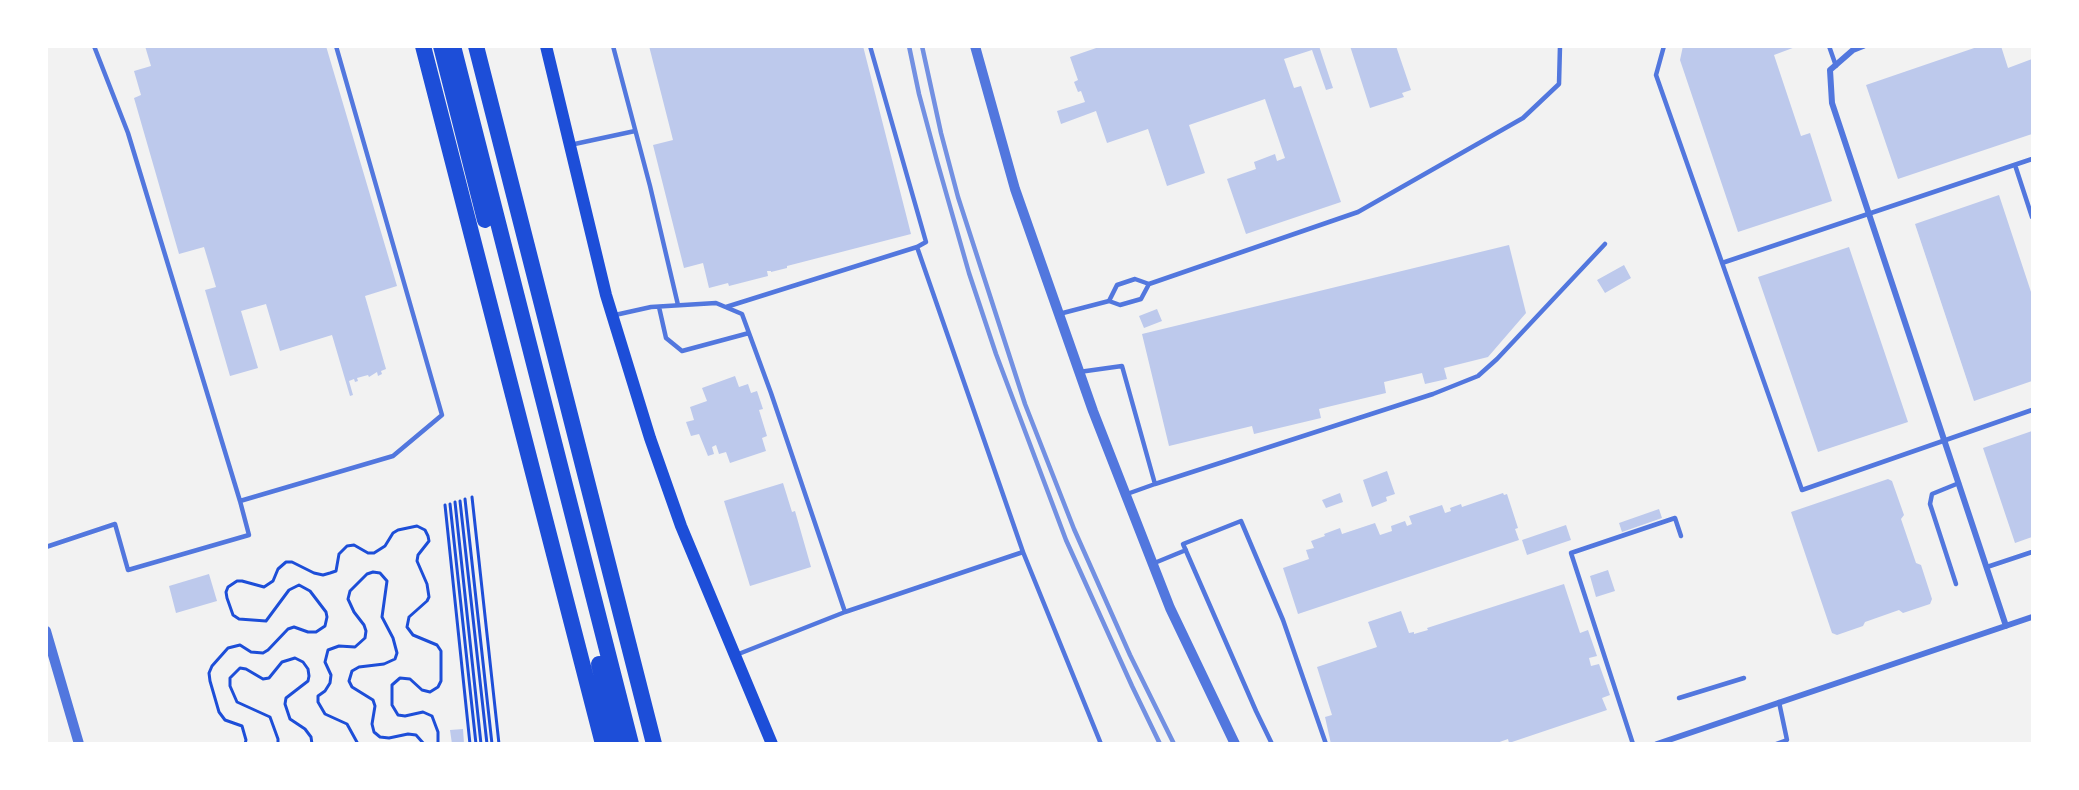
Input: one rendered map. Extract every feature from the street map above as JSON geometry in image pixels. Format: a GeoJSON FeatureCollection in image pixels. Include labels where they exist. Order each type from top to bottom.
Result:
{"type":"FeatureCollection","features":[{"type":"Feature","properties":{"kind":"highway"},"geometry":{"type":"LineString","coordinates":[[423,46],[603,744]]}},
{"type":"Feature","properties":{"kind":"highway"},"geometry":{"type":"LineString","coordinates":[[441,46],[619,744]]}},
{"type":"Feature","properties":{"kind":"highway"},"geometry":{"type":"LineString","coordinates":[[453,46],[631,744]]}},
{"type":"Feature","properties":{"kind":"highway"},"geometry":{"type":"LineString","coordinates":[[476,46],[654,744]]}},
{"type":"Feature","properties":{"kind":"main road"},"geometry":{"type":"LineString","coordinates":[[546,46],[612,315],[650,438],[677,515],[772,744]]}},
{"type":"Feature","properties":{"kind":"street"},"geometry":{"type":"LineString","coordinates":[[975,46],[1016,189],[1079,372],[1170,608],[1235,744]]}},
{"type":"Feature","properties":{"kind":"street"},"geometry":{"type":"LineString","coordinates":[[1863,46],[1852,50],[1830,70],[1832,103],[2006,626]]}},
{"type":"Feature","properties":{"kind":"street"},"geometry":{"type":"LineString","coordinates":[[1657,744],[2032,617]]}},
{"type":"Feature","properties":{"kind":"street"},"geometry":{"type":"LineString","coordinates":[[46,632],[79,744]]}},
{"type":"Feature","properties":{"kind":"lane"},"geometry":{"type":"LineString","coordinates":[[46,547],[115,524],[128,570],[249,536],[128,133],[94,46]]}},
{"type":"Feature","properties":{"kind":"lane"},"geometry":{"type":"LineString","coordinates":[[240,501],[393,456],[442,415],[336,46]]}},
{"type":"Feature","properties":{"kind":"lane"},"geometry":{"type":"LineString","coordinates":[[613,46],[678,305]]}},
{"type":"Feature","properties":{"kind":"lane"},"geometry":{"type":"LineString","coordinates":[[726,307],[917,247],[926,242],[870,46]]}},
{"type":"Feature","properties":{"kind":"lane"},"geometry":{"type":"LineString","coordinates":[[1109,301],[1117,285],[1135,279],[1149,284],[1358,212],[1523,118],[1559,84],[1560,46]]}},
{"type":"Feature","properties":{"kind":"lane"},"geometry":{"type":"LineString","coordinates":[[1664,46],[1656,75],[1802,490],[2032,410]]}},
{"type":"Feature","properties":{"kind":"lane"},"geometry":{"type":"LineString","coordinates":[[1829,46],[1836,66]]}},
{"type":"Feature","properties":{"kind":"lane"},"geometry":{"type":"LineString","coordinates":[[570,145],[635,131]]}},
{"type":"Feature","properties":{"kind":"lane"},"geometry":{"type":"LineString","coordinates":[[1722,263],[2032,159]]}},
{"type":"Feature","properties":{"kind":"lane"},"geometry":{"type":"LineString","coordinates":[[2015,165],[2032,217]]}},
{"type":"Feature","properties":{"kind":"lane"},"geometry":{"type":"LineString","coordinates":[[1125,494],[1433,394],[1478,376],[1492,364],[1605,243]]}},
{"type":"Feature","properties":{"kind":"lane"},"geometry":{"type":"LineString","coordinates":[[917,247],[1023,552],[1101,744]]}},
{"type":"Feature","properties":{"kind":"lane"},"geometry":{"type":"LineString","coordinates":[[1059,314],[1109,301],[1120,305],[1141,299],[1149,284]]}},
{"type":"Feature","properties":{"kind":"lane"},"geometry":{"type":"LineString","coordinates":[[612,315],[659,307],[716,303],[742,314],[806,491],[845,612]]}},
{"type":"Feature","properties":{"kind":"lane"},"geometry":{"type":"LineString","coordinates":[[659,307],[666,339],[682,351],[749,333]]}},
{"type":"Feature","properties":{"kind":"lane"},"geometry":{"type":"LineString","coordinates":[[1079,372],[1122,366],[1155,484]]}},
{"type":"Feature","properties":{"kind":"lane"},"geometry":{"type":"LineString","coordinates":[[1956,584],[1930,504],[1932,494],[1959,483]]}},
{"type":"Feature","properties":{"kind":"lane"},"geometry":{"type":"LineString","coordinates":[[1633,744],[1571,553],[1675,518],[1681,536]]}},
{"type":"Feature","properties":{"kind":"lane"},"geometry":{"type":"LineString","coordinates":[[1272,744],[1183,544],[1242,521],[1283,620],[1326,744]]}},
{"type":"Feature","properties":{"kind":"lane"},"geometry":{"type":"LineString","coordinates":[[1152,564],[1186,550]]}},
{"type":"Feature","properties":{"kind":"lane"},"geometry":{"type":"LineString","coordinates":[[736,655],[845,612],[1023,552]]}},
{"type":"Feature","properties":{"kind":"lane"},"geometry":{"type":"LineString","coordinates":[[1987,567],[2032,552]]}},
{"type":"Feature","properties":{"kind":"lane"},"geometry":{"type":"LineString","coordinates":[[1679,698],[1744,678]]}},
{"type":"Feature","properties":{"kind":"lane"},"geometry":{"type":"LineString","coordinates":[[1776,744],[1787,740],[1779,702]]}},
{"type":"Feature","properties":{"kind":"path"},"geometry":{"type":"LineString","coordinates":[[472,497],[498,744]]}},
{"type":"Feature","properties":{"kind":"path"},"geometry":{"type":"LineString","coordinates":[[487,744],[462,500],[492,744]]}},
{"type":"Feature","properties":{"kind":"path"},"geometry":{"type":"LineString","coordinates":[[455,502],[481,744]]}},
{"type":"Feature","properties":{"kind":"path"},"geometry":{"type":"LineString","coordinates":[[450,504],[476,744]]}},
{"type":"Feature","properties":{"kind":"path"},"geometry":{"type":"LineString","coordinates":[[445,505],[470,744]]}},
{"type":"Feature","properties":{"kind":"path"},"geometry":{"type":"LineString","coordinates":[[245,744],[242,726],[225,720],[219,712],[210,681],[209,673],[212,666],[228,648],[240,645],[251,652],[262,653],[268,650],[288,629],[294,627],[316,632],[326,626],[327,617],[310,591],[299,585],[289,590],[266,621],[246,621],[233,615],[226,592],[228,587],[237,581],[264,586],[273,581],[278,569],[286,562],[292,562],[322,575],[330,573],[336,571],[339,554],[346,546],[354,545],[368,553],[374,553],[385,546],[393,533],[417,526],[425,530],[429,541],[418,555],[417,561],[427,584],[429,597],[409,617],[407,627],[413,635],[437,645],[441,651],[441,681],[438,687],[430,692],[422,690],[410,679],[400,678],[392,686],[392,705],[398,715],[405,716],[423,712],[432,716],[438,732],[438,744]]}},
{"type":"Feature","properties":{"kind":"path"},"geometry":{"type":"LineString","coordinates":[[358,744],[347,724],[325,714],[318,702],[318,696],[326,691],[330,683],[331,675],[325,662],[328,650],[339,646],[355,647],[365,638],[364,625],[348,599],[350,591],[373,572],[385,576],[387,581],[382,617],[398,653],[395,659],[384,664],[359,667],[352,671],[349,681],[352,687],[373,700],[375,706],[372,724],[374,732],[380,737],[389,738],[408,734],[416,735],[424,744]]}},
{"type":"Feature","properties":{"kind":"path"},"geometry":{"type":"LineString","coordinates":[[278,744],[270,717],[237,702],[230,686],[230,678],[240,669],[246,669],[263,679],[269,678],[282,662],[295,658],[303,662],[308,669],[308,681],[286,698],[285,704],[290,719],[305,729],[311,737],[312,744]]}},
{"type":"Feature","properties":{"kind":"building"},"geometry":{"type":"Polygon","coordinates":[[[145,46],[326,46],[397,286],[365,296],[386,369],[378,376],[377,372],[369,377],[368,375],[357,378],[358,381],[355,382],[354,379],[349,381],[353,395],[350,396],[332,335],[280,351],[266,304],[241,311],[258,368],[230,376],[205,290],[216,287],[204,247],[179,254],[134,98],[141,95],[134,71],[151,66],[145,46]]]}},
{"type":"Feature","properties":{"kind":"building"},"geometry":{"type":"Polygon","coordinates":[[[649,46],[863,46],[911,234],[787,266],[787,268],[767,271],[768,276],[729,286],[728,283],[709,288],[703,263],[684,268],[653,145],[673,140],[649,46]]]}},
{"type":"Feature","properties":{"kind":"building"},"geometry":{"type":"Polygon","coordinates":[[[1102,46],[1319,46],[1333,88],[1326,90],[1312,50],[1284,59],[1294,88],[1301,86],[1341,202],[1246,234],[1227,179],[1256,169],[1254,162],[1275,154],[1277,161],[1285,158],[1265,99],[1189,125],[1205,173],[1167,186],[1148,129],[1107,143],[1096,111],[1061,124],[1057,111],[1085,102],[1074,82],[1078,80],[1070,57],[1102,46]]]}},
{"type":"Feature","properties":{"kind":"building"},"geometry":{"type":"Polygon","coordinates":[[[1350,46],[1396,46],[1411,90],[1402,93],[1404,97],[1370,108],[1350,46]]]}},
{"type":"Feature","properties":{"kind":"building"},"geometry":{"type":"Polygon","coordinates":[[[1683,46],[1798,46],[1774,55],[1801,136],[1810,133],[1832,201],[1738,232],[1680,60],[1683,46]]]}},
{"type":"Feature","properties":{"kind":"building"},"geometry":{"type":"Polygon","coordinates":[[[1980,46],[2001,46],[2008,68],[2032,59],[2032,134],[1898,179],[1866,85],[1980,46]]]}},
{"type":"Feature","properties":{"kind":"building"},"geometry":{"type":"Polygon","coordinates":[[[1999,195],[2032,295],[2032,381],[1974,401],[1915,224],[1999,195]]]}},
{"type":"Feature","properties":{"kind":"building"},"geometry":{"type":"Polygon","coordinates":[[[1509,245],[1526,313],[1488,357],[1444,368],[1447,379],[1425,384],[1422,373],[1384,382],[1386,393],[1319,409],[1321,418],[1254,434],[1252,426],[1169,446],[1142,334],[1509,245]]]}},
{"type":"Feature","properties":{"kind":"building"},"geometry":{"type":"Polygon","coordinates":[[[1849,247],[1908,422],[1818,452],[1758,277],[1849,247]]]}},
{"type":"Feature","properties":{"kind":"building"},"geometry":{"type":"Polygon","coordinates":[[[1624,265],[1631,278],[1605,293],[1597,280],[1624,265]]]}},
{"type":"Feature","properties":{"kind":"building"},"geometry":{"type":"Polygon","coordinates":[[[1157,309],[1162,321],[1144,328],[1139,316],[1157,309]]]}},
{"type":"Feature","properties":{"kind":"building"},"geometry":{"type":"Polygon","coordinates":[[[735,376],[739,387],[748,384],[751,393],[757,391],[763,409],[759,410],[767,436],[762,438],[766,451],[730,463],[726,452],[719,454],[716,445],[712,447],[714,454],[708,456],[699,434],[691,436],[686,422],[694,420],[690,407],[707,401],[702,388],[735,376]]]}},
{"type":"Feature","properties":{"kind":"building"},"geometry":{"type":"Polygon","coordinates":[[[2032,431],[2032,537],[2015,543],[1983,448],[2032,431]]]}},
{"type":"Feature","properties":{"kind":"building"},"geometry":{"type":"Polygon","coordinates":[[[1387,471],[1395,494],[1386,497],[1387,501],[1372,507],[1363,480],[1387,471]]]}},
{"type":"Feature","properties":{"kind":"building"},"geometry":{"type":"Polygon","coordinates":[[[1888,479],[1892,481],[1904,515],[1901,519],[1916,563],[1921,565],[1932,599],[1930,604],[1903,613],[1899,610],[1837,635],[1832,633],[1791,512],[1888,479]]]}},
{"type":"Feature","properties":{"kind":"building"},"geometry":{"type":"Polygon","coordinates":[[[783,483],[792,512],[795,511],[811,567],[750,586],[724,501],[783,483]]]}},
{"type":"Feature","properties":{"kind":"building"},"geometry":{"type":"Polygon","coordinates":[[[1340,493],[1343,502],[1326,508],[1322,500],[1340,493]]]}},
{"type":"Feature","properties":{"kind":"building"},"geometry":{"type":"Polygon","coordinates":[[[1503,493],[1507,494],[1518,528],[1515,529],[1519,540],[1298,614],[1283,568],[1309,559],[1306,550],[1314,548],[1311,541],[1340,528],[1342,534],[1375,523],[1380,535],[1392,531],[1391,526],[1405,521],[1407,526],[1412,524],[1409,516],[1442,505],[1445,513],[1451,511],[1450,508],[1461,504],[1462,507],[1503,493]]]}},
{"type":"Feature","properties":{"kind":"building"},"geometry":{"type":"Polygon","coordinates":[[[1659,509],[1662,518],[1622,532],[1619,523],[1659,509]]]}},
{"type":"Feature","properties":{"kind":"building"},"geometry":{"type":"Polygon","coordinates":[[[1566,525],[1571,540],[1527,555],[1522,540],[1566,525]]]}},
{"type":"Feature","properties":{"kind":"building"},"geometry":{"type":"Polygon","coordinates":[[[1608,570],[1615,591],[1596,597],[1590,576],[1608,570]]]}},
{"type":"Feature","properties":{"kind":"building"},"geometry":{"type":"Polygon","coordinates":[[[209,574],[217,601],[176,613],[169,586],[209,574]]]}},
{"type":"Feature","properties":{"kind":"building"},"geometry":{"type":"Polygon","coordinates":[[[1564,584],[1580,633],[1588,630],[1597,656],[1589,658],[1591,666],[1599,664],[1610,695],[1602,698],[1607,710],[1509,743],[1508,739],[1494,744],[1331,744],[1325,717],[1332,715],[1317,667],[1377,647],[1368,622],[1401,611],[1409,633],[1414,632],[1414,634],[1564,584]]]}},
{"type":"Feature","properties":{"kind":"building"},"geometry":{"type":"Polygon","coordinates":[[[463,729],[464,744],[452,744],[450,730],[463,729]]]}},
{"type":"Feature","properties":{"kind":"railway"},"geometry":{"type":"LineString","coordinates":[[909,46],[937,161],[969,273],[996,354],[1066,540],[1160,744]]}},
{"type":"Feature","properties":{"kind":"railway"},"geometry":{"type":"LineString","coordinates":[[922,46],[958,197],[1025,404],[1074,529],[1130,655],[1174,744]]}}]}
